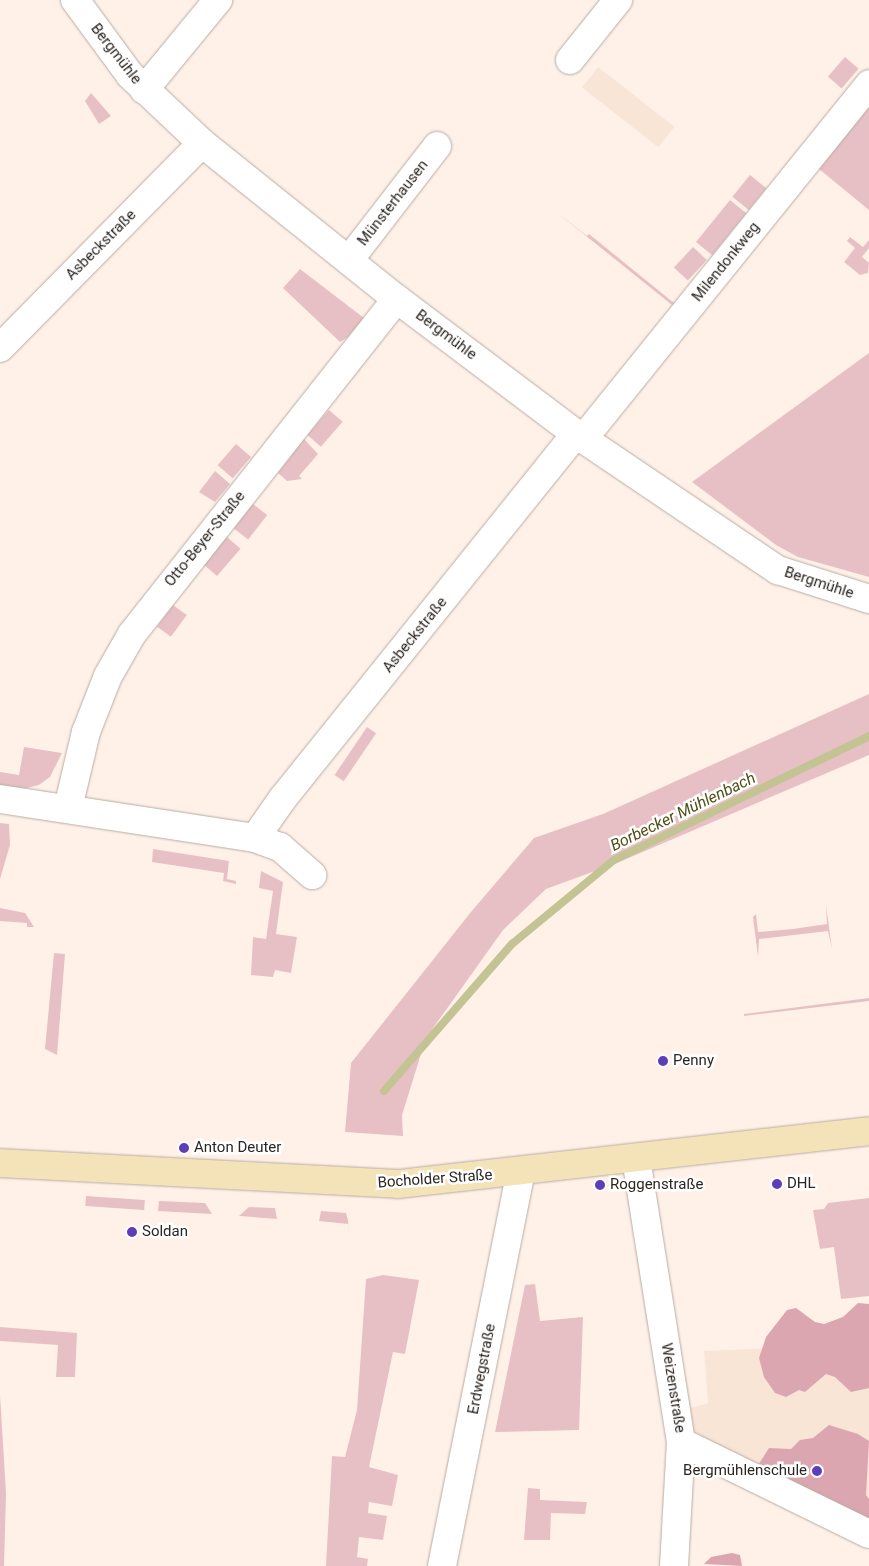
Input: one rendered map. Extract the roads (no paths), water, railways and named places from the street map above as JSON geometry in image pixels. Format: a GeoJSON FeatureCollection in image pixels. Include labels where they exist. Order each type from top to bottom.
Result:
{"type":"FeatureCollection","features":[{"type":"Feature","properties":{"kind":"main road","name":"Bocholder Straße"},"geometry":{"type":"LineString","coordinates":[[0,1163],[350,1184],[414,1183],[869,1131]]}},
{"type":"Feature","properties":{"kind":"street","name":"Bergmühle"},"geometry":{"type":"LineString","coordinates":[[75,0],[115,57],[144,90],[202,143],[397,299],[580,437],[778,570],[869,599]]}},
{"type":"Feature","properties":{"kind":"street"},"geometry":{"type":"LineString","coordinates":[[144,90],[218,0]]}},
{"type":"Feature","properties":{"kind":"street"},"geometry":{"type":"LineString","coordinates":[[570,60],[618,0]]}},
{"type":"Feature","properties":{"kind":"street","name":"Milendonkweg"},"geometry":{"type":"LineString","coordinates":[[580,437],[869,84]]}},
{"type":"Feature","properties":{"kind":"street","name":"Asbeckstraße"},"geometry":{"type":"LineString","coordinates":[[0,348],[202,143]]}},
{"type":"Feature","properties":{"kind":"street","name":"Münsterhausen"},"geometry":{"type":"LineString","coordinates":[[349,260],[437,146]]}},
{"type":"Feature","properties":{"kind":"street","name":"Otto-Beyer-Straße"},"geometry":{"type":"LineString","coordinates":[[68,808],[76,765],[92,715],[132,634],[397,299]]}},
{"type":"Feature","properties":{"kind":"street","name":"Asbeckstraße"},"geometry":{"type":"LineString","coordinates":[[255,838],[311,764],[580,437]]}},
{"type":"Feature","properties":{"kind":"street"},"geometry":{"type":"LineString","coordinates":[[0,799],[255,838],[280,847],[312,875]]}},
{"type":"Feature","properties":{"kind":"street","name":"Weizenstraße"},"geometry":{"type":"LineString","coordinates":[[636,1158],[681,1442],[869,1534]]}},
{"type":"Feature","properties":{"kind":"street","name":"Erdwegstraße"},"geometry":{"type":"LineString","coordinates":[[442,1566],[521,1172]]}},
{"type":"Feature","properties":{"kind":"street"},"geometry":{"type":"LineString","coordinates":[[674,1566],[681,1442]]}},
{"type":"Feature","properties":{"kind":"waterway","name":"Borbecker Mühlenbach"},"geometry":{"type":"LineString","coordinates":[[384,1091],[512,944],[614,860],[869,736]]}},
{"type":"Feature","properties":{"kind":"place","name":"Penny"},"geometry":{"type":"Point","coordinates":[663,1061]}},
{"type":"Feature","properties":{"kind":"place","name":"Anton Deuter"},"geometry":{"type":"Point","coordinates":[184,1148]}},
{"type":"Feature","properties":{"kind":"place","name":"DHL"},"geometry":{"type":"Point","coordinates":[777,1184]}},
{"type":"Feature","properties":{"kind":"place","name":"Roggenstraße"},"geometry":{"type":"Point","coordinates":[600,1185]}},
{"type":"Feature","properties":{"kind":"place","name":"Soldan"},"geometry":{"type":"Point","coordinates":[132,1232]}},
{"type":"Feature","properties":{"kind":"place","name":"Bergmühlenschule"},"geometry":{"type":"Point","coordinates":[817,1471]}}]}
